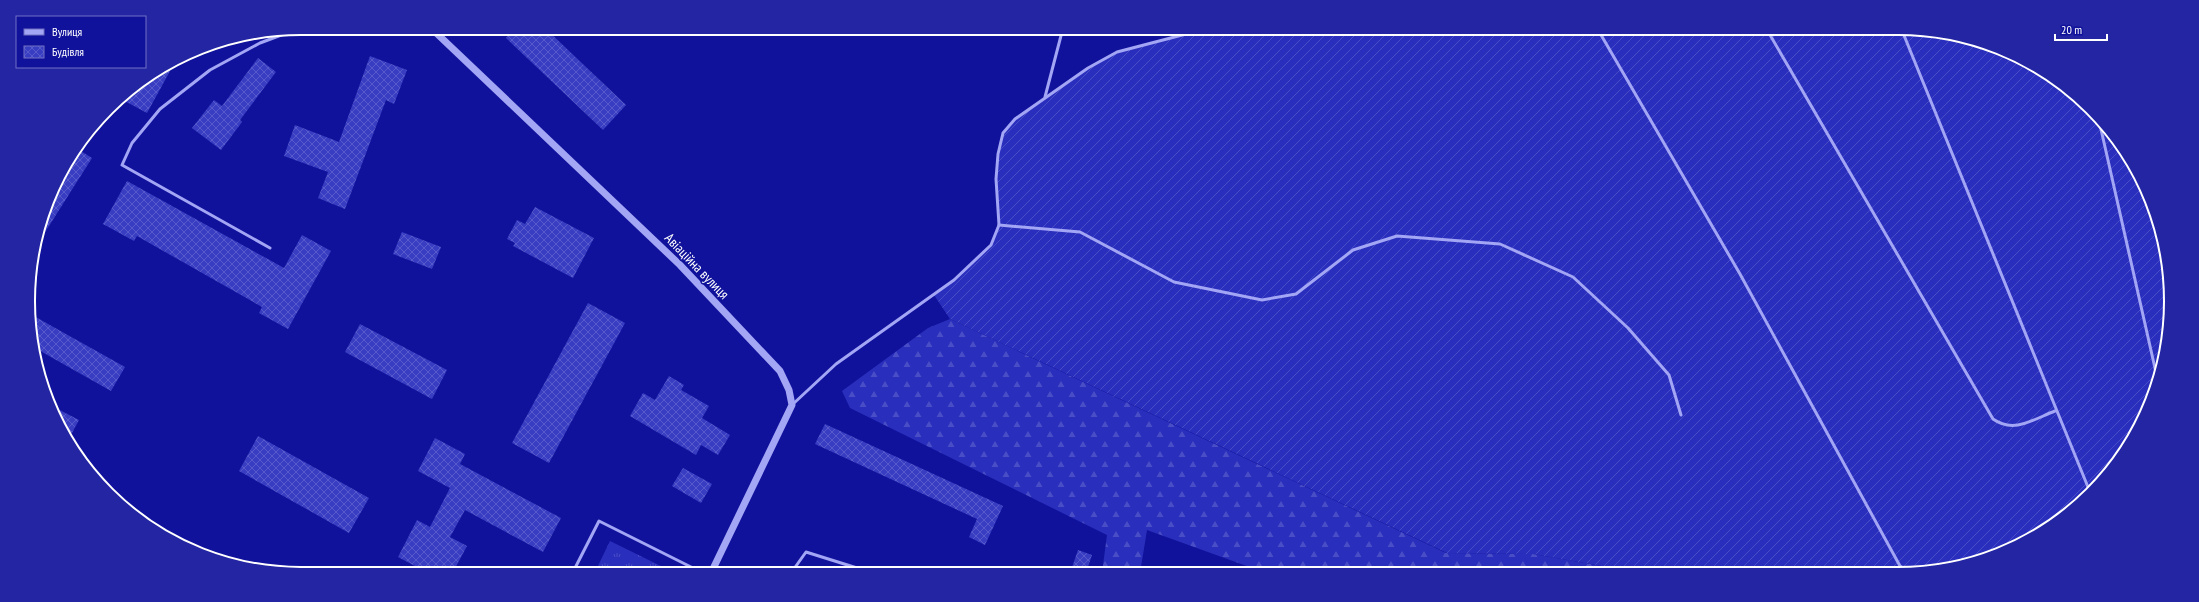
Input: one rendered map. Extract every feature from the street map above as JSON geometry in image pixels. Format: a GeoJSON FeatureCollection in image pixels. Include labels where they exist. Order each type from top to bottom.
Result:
{"type":"FeatureCollection","features":[{"type":"Feature","properties":{"kind":"street","name":"Авіаційна вулиця"},"geometry":{"type":"LineString","coordinates":[[438,35],[680,266],[780,371],[789,390],[792,405]]}},
{"type":"Feature","properties":{"kind":"street"},"geometry":{"type":"LineString","coordinates":[[714,567],[792,405]]}},
{"type":"Feature","properties":{"kind":"lane"},"geometry":{"type":"LineString","coordinates":[[1045,97],[1061,35]]}},
{"type":"Feature","properties":{"kind":"lane"},"geometry":{"type":"LineString","coordinates":[[792,405],[836,364],[954,280],[991,245],[999,225],[996,179],[998,154],[1003,132],[1015,119],[1088,68],[1117,52],[1182,35]]}},
{"type":"Feature","properties":{"kind":"lane"},"geometry":{"type":"LineString","coordinates":[[1601,35],[1740,274],[1901,567]]}},
{"type":"Feature","properties":{"kind":"lane"},"geometry":{"type":"LineString","coordinates":[[1770,35],[1993,419],[2002,425],[2015,427],[2055,411]]}},
{"type":"Feature","properties":{"kind":"lane"},"geometry":{"type":"LineString","coordinates":[[1904,35],[2055,411],[2088,487]]}},
{"type":"Feature","properties":{"kind":"lane"},"geometry":{"type":"LineString","coordinates":[[270,248],[122,165],[132,143],[160,109],[210,70],[260,43],[278,36]]}},
{"type":"Feature","properties":{"kind":"lane"},"geometry":{"type":"LineString","coordinates":[[2101,130],[2155,369]]}},
{"type":"Feature","properties":{"kind":"lane"},"geometry":{"type":"LineString","coordinates":[[999,225],[1080,232],[1174,282],[1262,300],[1296,294],[1353,250],[1397,236],[1500,244],[1573,277],[1628,328],[1669,375],[1680,415]]}},
{"type":"Feature","properties":{"kind":"lane"},"geometry":{"type":"LineString","coordinates":[[576,567],[599,521],[691,567]]}},
{"type":"Feature","properties":{"kind":"lane"},"geometry":{"type":"LineString","coordinates":[[795,567],[806,552],[854,567]]}},
{"type":"Feature","properties":{"kind":"green space"},"geometry":{"type":"Polygon","coordinates":[[[1182,35],[1898,35],[1933,37],[1984,49],[2016,62],[2046,80],[2073,101],[2109,139],[2137,183],[2150,215],[2162,266],[2164,301],[2162,336],[2150,387],[2137,419],[2119,449],[2086,489],[2060,512],[2016,540],[1967,558],[1933,565],[1898,567],[1608,567],[1533,554],[1447,553],[950,319],[934,295],[954,280],[991,245],[999,225],[996,179],[998,154],[1003,133],[1015,119],[1088,68],[1117,52],[1182,35]]]}},
{"type":"Feature","properties":{"kind":"green space"},"geometry":{"type":"Polygon","coordinates":[[[950,319],[1446,553],[1533,554],[1608,567],[1249,567],[1147,530],[1141,567],[1103,567],[1107,535],[850,408],[842,391],[928,328],[950,319]]]}},
{"type":"Feature","properties":{"kind":"green space"},"geometry":{"type":"Polygon","coordinates":[[[610,541],[663,567],[597,567],[610,541]]]}},
{"type":"Feature","properties":{"kind":"building"},"geometry":{"type":"Polygon","coordinates":[[[509,35],[552,35],[626,105],[603,130],[506,38],[509,35]]]}},
{"type":"Feature","properties":{"kind":"building"},"geometry":{"type":"Polygon","coordinates":[[[370,56],[407,70],[394,104],[386,100],[345,209],[318,198],[328,172],[284,156],[295,125],[339,142],[370,56]]]}},
{"type":"Feature","properties":{"kind":"building"},"geometry":{"type":"Polygon","coordinates":[[[258,58],[276,72],[240,120],[242,122],[221,150],[192,128],[214,100],[222,106],[258,58]]]}},
{"type":"Feature","properties":{"kind":"building"},"geometry":{"type":"Polygon","coordinates":[[[171,69],[147,113],[125,101],[153,80],[171,69]]]}},
{"type":"Feature","properties":{"kind":"building"},"geometry":{"type":"Polygon","coordinates":[[[81,151],[92,158],[43,235],[49,215],[62,183],[80,153],[81,151]]]}},
{"type":"Feature","properties":{"kind":"building"},"geometry":{"type":"Polygon","coordinates":[[[127,181],[284,268],[302,235],[331,251],[288,329],[259,313],[262,307],[137,236],[134,241],[103,224],[127,181]]]}},
{"type":"Feature","properties":{"kind":"building"},"geometry":{"type":"Polygon","coordinates":[[[535,207],[594,238],[573,278],[513,246],[515,243],[507,239],[517,220],[525,224],[535,207]]]}},
{"type":"Feature","properties":{"kind":"building"},"geometry":{"type":"Polygon","coordinates":[[[402,232],[441,247],[432,269],[393,254],[402,232]]]}},
{"type":"Feature","properties":{"kind":"building"},"geometry":{"type":"Polygon","coordinates":[[[588,303],[625,323],[549,463],[512,443],[588,303]]]}},
{"type":"Feature","properties":{"kind":"building"},"geometry":{"type":"Polygon","coordinates":[[[36,317],[125,367],[111,391],[40,351],[36,317]]]}},
{"type":"Feature","properties":{"kind":"building"},"geometry":{"type":"Polygon","coordinates":[[[360,324],[447,370],[432,399],[345,352],[360,324]]]}},
{"type":"Feature","properties":{"kind":"building"},"geometry":{"type":"Polygon","coordinates":[[[669,376],[684,385],[681,390],[709,406],[702,418],[730,435],[718,455],[701,445],[696,455],[630,416],[643,393],[655,400],[669,376]]]}},
{"type":"Feature","properties":{"kind":"building"},"geometry":{"type":"Polygon","coordinates":[[[58,409],[79,420],[72,433],[62,419],[58,409]]]}},
{"type":"Feature","properties":{"kind":"building"},"geometry":{"type":"Polygon","coordinates":[[[825,424],[1003,506],[985,545],[969,537],[977,519],[815,444],[825,424]]]}},
{"type":"Feature","properties":{"kind":"building"},"geometry":{"type":"Polygon","coordinates":[[[258,436],[369,498],[349,533],[239,471],[258,436]]]}},
{"type":"Feature","properties":{"kind":"building"},"geometry":{"type":"Polygon","coordinates":[[[435,438],[465,454],[460,464],[561,518],[543,552],[465,510],[450,537],[467,546],[456,567],[417,567],[398,557],[417,520],[430,527],[450,488],[418,471],[435,438]]]}},
{"type":"Feature","properties":{"kind":"building"},"geometry":{"type":"Polygon","coordinates":[[[683,468],[712,484],[701,503],[672,486],[683,468]]]}},
{"type":"Feature","properties":{"kind":"building"},"geometry":{"type":"Polygon","coordinates":[[[1078,550],[1092,555],[1088,567],[1072,567],[1078,550]]]}}]}
